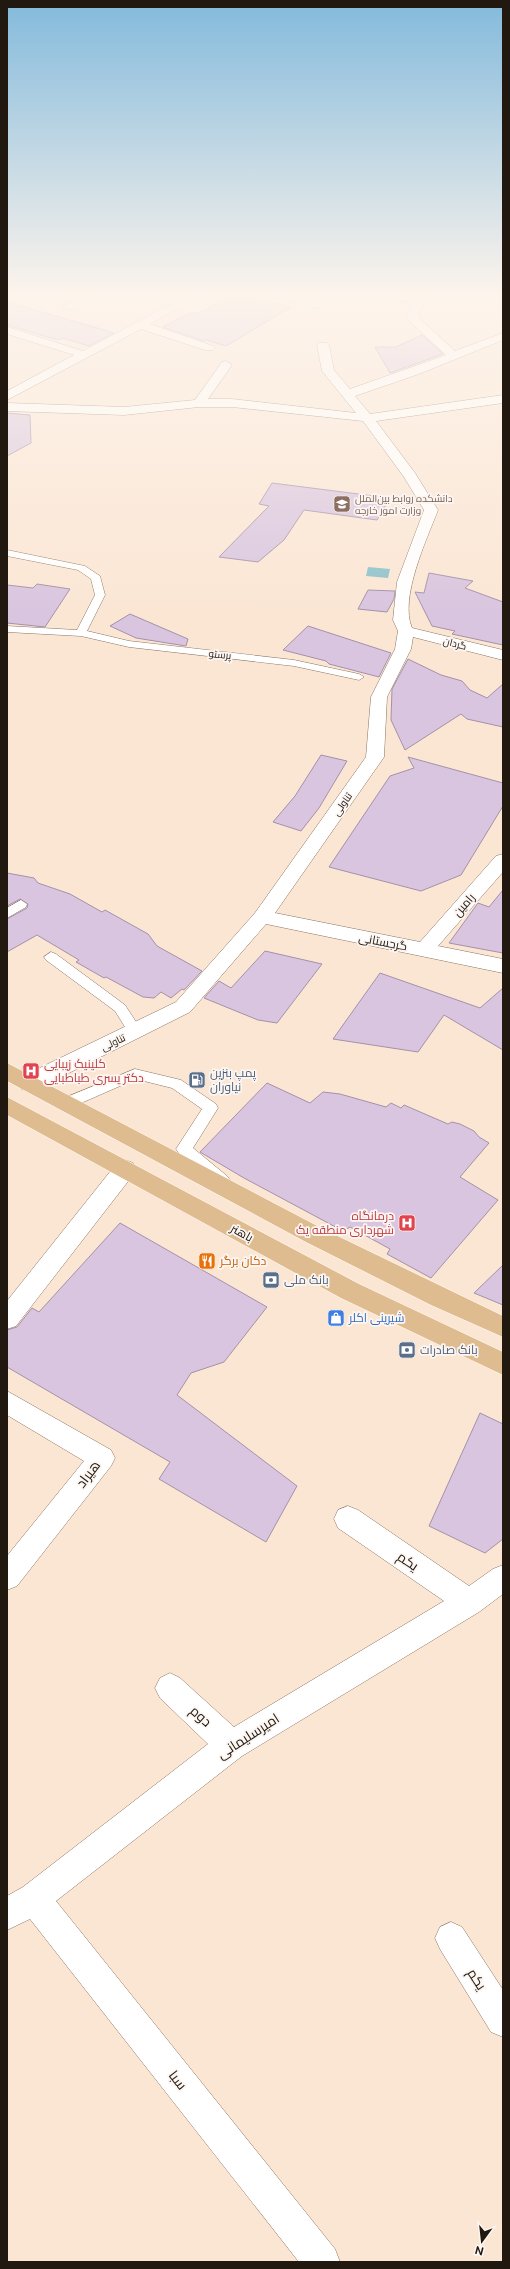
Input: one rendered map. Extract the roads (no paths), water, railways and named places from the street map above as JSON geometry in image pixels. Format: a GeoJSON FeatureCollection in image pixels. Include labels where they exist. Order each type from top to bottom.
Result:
{"type":"FeatureCollection","features":[{"type":"Feature","properties":{"kind":"main road"},"geometry":{"type":"LineString","coordinates":[[7,1071],[244,1199],[420,1289],[503,1327]]}},
{"type":"Feature","properties":{"kind":"main road","name":"باهنر"},"geometry":{"type":"LineString","coordinates":[[7,1105],[350,1291],[503,1364]]}},
{"type":"Feature","properties":{"kind":"street"},"geometry":{"type":"LineString","coordinates":[[353,401],[367,418]]}},
{"type":"Feature","properties":{"kind":"street"},"geometry":{"type":"LineString","coordinates":[[7,407],[124,411],[199,403],[232,403],[367,418],[492,401]]}},
{"type":"Feature","properties":{"kind":"street","name":"تناولی"},"geometry":{"type":"LineString","coordinates":[[29,1083],[183,1007],[262,917],[375,757],[379,697],[404,649],[406,631],[401,620],[404,582],[431,510],[410,476],[367,418]]}},
{"type":"Feature","properties":{"kind":"street","name":"گردان"},"geometry":{"type":"LineString","coordinates":[[406,631],[503,655]]}},
{"type":"Feature","properties":{"kind":"street","name":"رامین"},"geometry":{"type":"LineString","coordinates":[[424,950],[503,860]]}},
{"type":"Feature","properties":{"kind":"street","name":"گرجستانی"},"geometry":{"type":"LineString","coordinates":[[262,917],[503,966]]}},
{"type":"Feature","properties":{"kind":"street"},"geometry":{"type":"LineString","coordinates":[[7,1319],[125,1169]]}},
{"type":"Feature","properties":{"kind":"street","name":"هیراد"},"geometry":{"type":"LineString","coordinates":[[7,1402],[102,1458],[7,1577]]}},
{"type":"Feature","properties":{"kind":"street","name":"یکم"},"geometry":{"type":"LineString","coordinates":[[348,1519],[469,1602]]}},
{"type":"Feature","properties":{"kind":"street","name":"امیرسلیمانی"},"geometry":{"type":"LineString","coordinates":[[21,1906],[231,1745],[469,1602],[501,1586]]}},
{"type":"Feature","properties":{"kind":"street","name":"دوم"},"geometry":{"type":"LineString","coordinates":[[170,1688],[231,1745]]}},
{"type":"Feature","properties":{"kind":"street","name":"سبا"},"geometry":{"type":"LineString","coordinates":[[21,1906],[322,2262]]}},
{"type":"Feature","properties":{"kind":"street","name":"یکم"},"geometry":{"type":"LineString","coordinates":[[451,1938],[503,2020]]}},
{"type":"Feature","properties":{"kind":"lane"},"geometry":{"type":"LineString","coordinates":[[7,553],[81,568],[96,578],[100,595],[81,633]]}},
{"type":"Feature","properties":{"kind":"lane","name":"پرستو"},"geometry":{"type":"LineString","coordinates":[[7,629],[81,633],[129,644],[294,663],[359,677]]}},
{"type":"Feature","properties":{"kind":"lane"},"geometry":{"type":"LineString","coordinates":[[7,914],[21,904]]}},
{"type":"Feature","properties":{"kind":"lane"},"geometry":{"type":"LineString","coordinates":[[51,957],[120,1008],[135,1031]]}},
{"type":"Feature","properties":{"kind":"lane"},"geometry":{"type":"LineString","coordinates":[[67,1103],[135,1074],[176,1084],[211,1108],[184,1149],[244,1199]]}},
{"type":"Feature","properties":{"kind":"water"},"geometry":{"type":"Polygon","coordinates":[[[368,567],[390,569],[388,578],[366,576],[368,567]]]}},
{"type":"Feature","properties":{"kind":"place","name":"دانشکده روابط بین‌الملل وزارت امور خارجه"},"geometry":{"type":"Point","coordinates":[342,504]}},
{"type":"Feature","properties":{"kind":"place","name":"کلینیک زیبایی دکتر یسری طباطبایی"},"geometry":{"type":"Point","coordinates":[31,1071]}},
{"type":"Feature","properties":{"kind":"place","name":"پمپ بنزین نیاوران"},"geometry":{"type":"Point","coordinates":[197,1080]}},
{"type":"Feature","properties":{"kind":"place","name":"درمانگاه شهرداری منطقه یک"},"geometry":{"type":"Point","coordinates":[407,1223]}},
{"type":"Feature","properties":{"kind":"place","name":"دکان برگر"},"geometry":{"type":"Point","coordinates":[207,1261]}},
{"type":"Feature","properties":{"kind":"place","name":"بانک ملی"},"geometry":{"type":"Point","coordinates":[271,1280]}},
{"type":"Feature","properties":{"kind":"place","name":"شیرینی اکلر"},"geometry":{"type":"Point","coordinates":[336,1318]}},
{"type":"Feature","properties":{"kind":"place","name":"بانک صادرات"},"geometry":{"type":"Point","coordinates":[407,1350]}}]}
